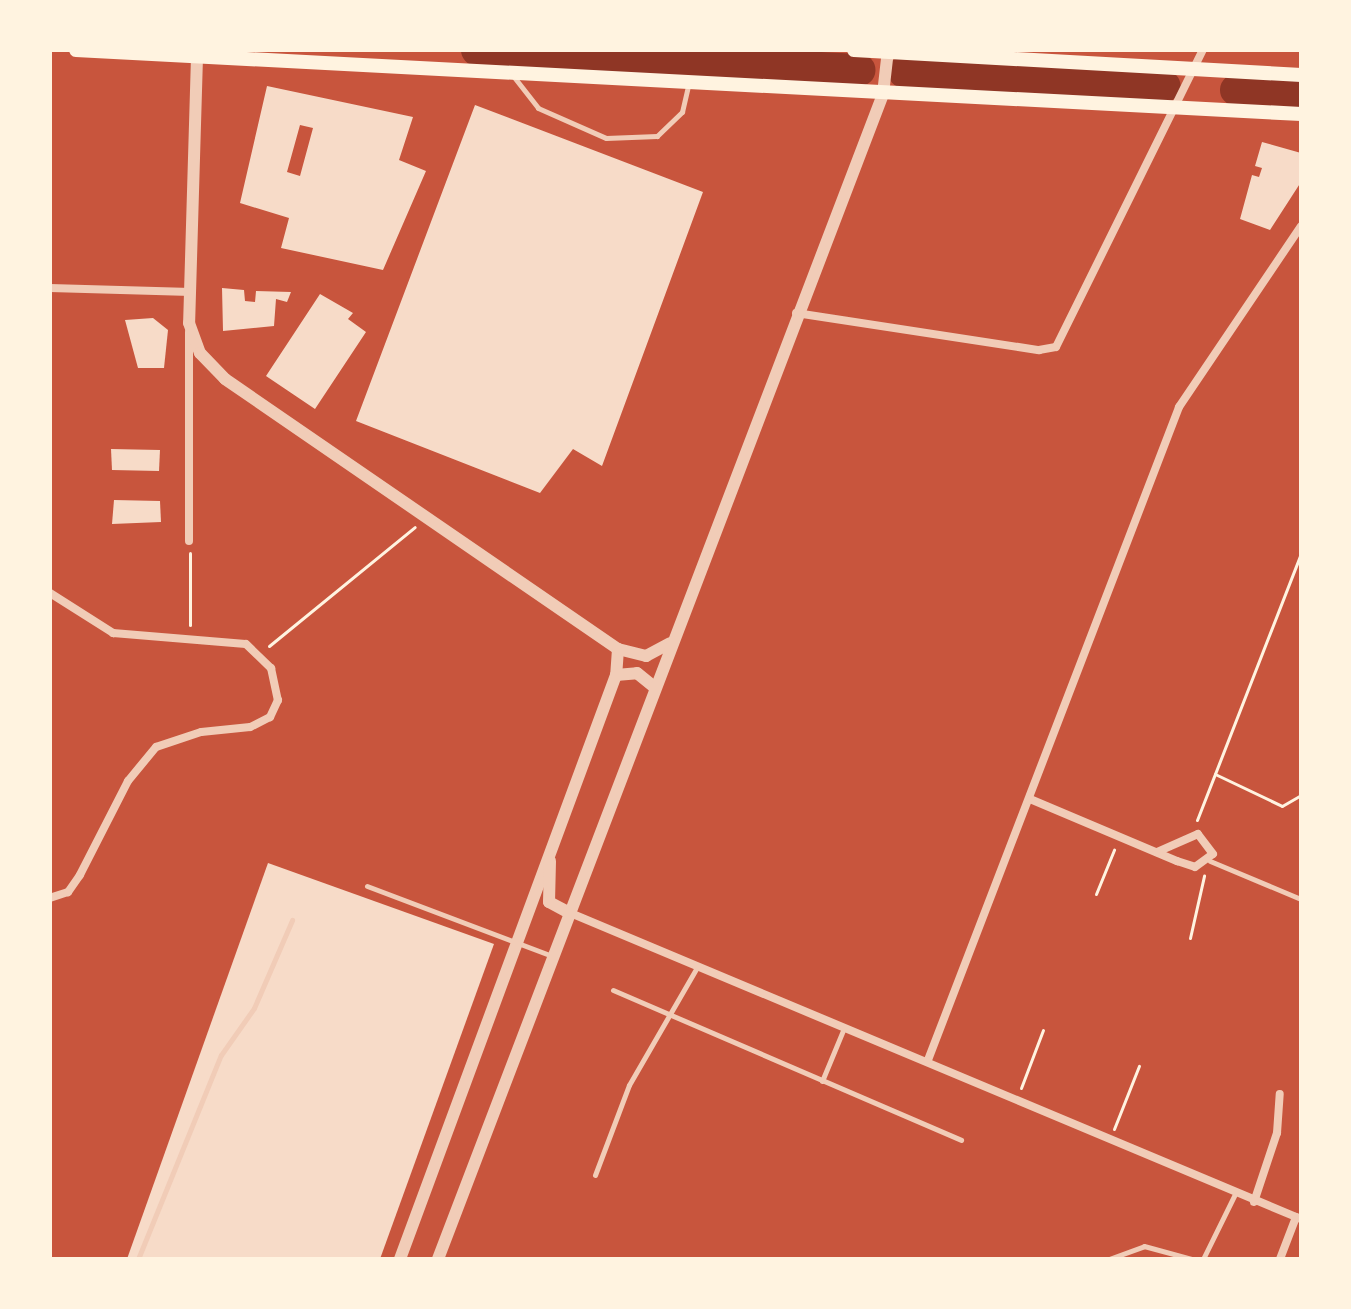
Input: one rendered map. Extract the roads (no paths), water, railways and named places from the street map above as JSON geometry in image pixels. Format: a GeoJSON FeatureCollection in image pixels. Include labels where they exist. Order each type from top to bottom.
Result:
{"type":"FeatureCollection","features":[{"type":"Feature","properties":{"kind":"main road"},"geometry":{"type":"LineString","coordinates":[[76,50],[197,53],[688,85],[1301,114]]}},
{"type":"Feature","properties":{"kind":"main road"},"geometry":{"type":"LineString","coordinates":[[854,50],[1301,75]]}},
{"type":"Feature","properties":{"kind":"street"},"geometry":{"type":"LineString","coordinates":[[794,313],[1039,350],[1056,347],[1203,50]]}},
{"type":"Feature","properties":{"kind":"street"},"geometry":{"type":"LineString","coordinates":[[438,1259],[794,313],[883,94],[888,51]]}},
{"type":"Feature","properties":{"kind":"street"},"geometry":{"type":"LineString","coordinates":[[189,541],[189,323],[197,53]]}},
{"type":"Feature","properties":{"kind":"street"},"geometry":{"type":"LineString","coordinates":[[928,1060],[1179,407],[1301,226]]}},
{"type":"Feature","properties":{"kind":"street"},"geometry":{"type":"LineString","coordinates":[[50,288],[191,292]]}},
{"type":"Feature","properties":{"kind":"street"},"geometry":{"type":"LineString","coordinates":[[189,323],[210,367],[618,649],[646,656],[670,643]]}},
{"type":"Feature","properties":{"kind":"street"},"geometry":{"type":"LineString","coordinates":[[50,593],[113,633],[246,644],[260,654],[277,680],[270,717],[156,747],[128,781],[80,875],[68,892],[50,898]]}},
{"type":"Feature","properties":{"kind":"street"},"geometry":{"type":"LineString","coordinates":[[400,1259],[616,675],[618,649]]}},
{"type":"Feature","properties":{"kind":"street"},"geometry":{"type":"LineString","coordinates":[[616,675],[637,673],[653,686]]}},
{"type":"Feature","properties":{"kind":"street"},"geometry":{"type":"LineString","coordinates":[[1030,799],[1157,852],[1207,863],[1207,838],[1191,835],[1157,852]]}},
{"type":"Feature","properties":{"kind":"street"},"geometry":{"type":"LineString","coordinates":[[549,853],[549,902],[568,912],[696,969],[928,1060],[1235,1194],[1298,1218],[1280,1259]]}},
{"type":"Feature","properties":{"kind":"street"},"geometry":{"type":"LineString","coordinates":[[1254,1202],[1277,1133],[1280,1094]]}},
{"type":"Feature","properties":{"kind":"lane"},"geometry":{"type":"LineString","coordinates":[[513,72],[538,108],[606,138],[657,136],[682,112],[688,85]]}},
{"type":"Feature","properties":{"kind":"lane"},"geometry":{"type":"LineString","coordinates":[[1207,863],[1301,899]]}},
{"type":"Feature","properties":{"kind":"lane"},"geometry":{"type":"LineString","coordinates":[[367,886],[552,956]]}},
{"type":"Feature","properties":{"kind":"lane"},"geometry":{"type":"LineString","coordinates":[[138,1259],[221,1055],[254,1008],[292,920]]}},
{"type":"Feature","properties":{"kind":"lane"},"geometry":{"type":"LineString","coordinates":[[595,1175],[629,1085],[696,969]]}},
{"type":"Feature","properties":{"kind":"lane"},"geometry":{"type":"LineString","coordinates":[[613,990],[669,1017],[961,1140]]}},
{"type":"Feature","properties":{"kind":"lane"},"geometry":{"type":"LineString","coordinates":[[822,1081],[845,1028]]}},
{"type":"Feature","properties":{"kind":"lane"},"geometry":{"type":"LineString","coordinates":[[1203,1259],[1235,1194]]}},
{"type":"Feature","properties":{"kind":"lane"},"geometry":{"type":"LineString","coordinates":[[1109,1259],[1144,1246],[1192,1259]]}},
{"type":"Feature","properties":{"kind":"waterway"},"geometry":{"type":"LineString","coordinates":[[477,50],[859,70]]}},
{"type":"Feature","properties":{"kind":"waterway"},"geometry":{"type":"LineString","coordinates":[[904,72],[1165,86]]}},
{"type":"Feature","properties":{"kind":"waterway"},"geometry":{"type":"LineString","coordinates":[[1236,90],[1301,94]]}}]}
